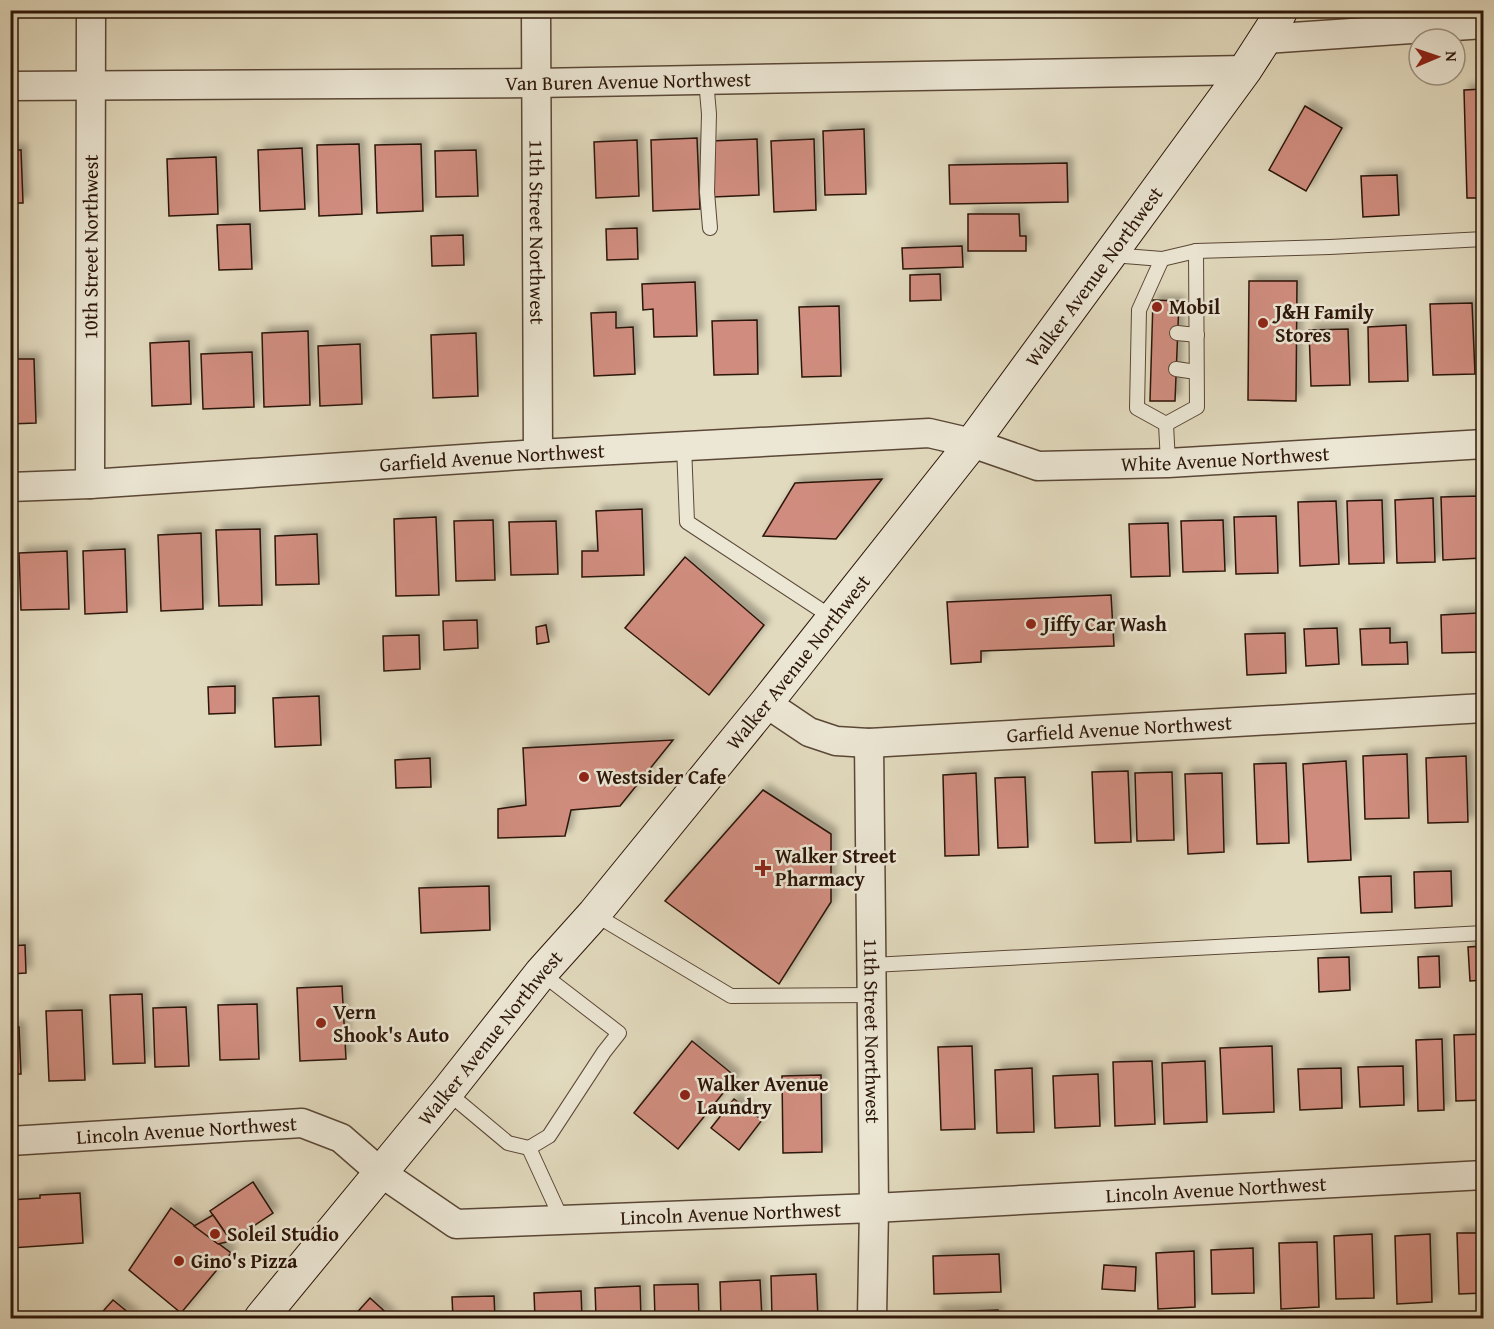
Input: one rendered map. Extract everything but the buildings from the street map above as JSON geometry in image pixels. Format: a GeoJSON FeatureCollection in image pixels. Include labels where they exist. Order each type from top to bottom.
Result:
{"type":"FeatureCollection","features":[{"type":"Feature","properties":{"kind":"main road","name":"Walker Avenue Northwest"},"geometry":{"type":"LineString","coordinates":[[261,1318],[447,1092],[541,973],[594,914],[766,703],[972,442],[1245,70],[1281,10]]}},
{"type":"Feature","properties":{"kind":"street","name":"10th Street Northwest"},"geometry":{"type":"LineString","coordinates":[[90,484],[91,10]]}},
{"type":"Feature","properties":{"kind":"street","name":"11th Street Northwest"},"geometry":{"type":"LineString","coordinates":[[536,10],[538,454]]}},
{"type":"Feature","properties":{"kind":"street"},"geometry":{"type":"LineString","coordinates":[[1265,39],[1484,24]]}},
{"type":"Feature","properties":{"kind":"street","name":"Van Buren Avenue Northwest"},"geometry":{"type":"LineString","coordinates":[[10,86],[536,83],[1245,70]]}},
{"type":"Feature","properties":{"kind":"street","name":"Garfield Avenue Northwest"},"geometry":{"type":"LineString","coordinates":[[10,487],[90,484],[538,454],[929,433],[972,442]]}},
{"type":"Feature","properties":{"kind":"street","name":"White Avenue Northwest"},"geometry":{"type":"LineString","coordinates":[[972,442],[1038,466],[1168,463],[1484,444]]}},
{"type":"Feature","properties":{"kind":"street","name":"Garfield Avenue Northwest"},"geometry":{"type":"LineString","coordinates":[[766,703],[809,732],[836,741],[869,743],[1484,708]]}},
{"type":"Feature","properties":{"kind":"street","name":"11th Street Northwest"},"geometry":{"type":"LineString","coordinates":[[869,743],[874,1208],[872,1318]]}},
{"type":"Feature","properties":{"kind":"street","name":"Lincoln Avenue Northwest"},"geometry":{"type":"LineString","coordinates":[[10,1141],[302,1123],[341,1138],[380,1172],[456,1224],[874,1208],[1484,1175]]}},
{"type":"Feature","properties":{"kind":"lane"},"geometry":{"type":"LineString","coordinates":[[706,80],[709,114],[707,192],[710,228]]}},
{"type":"Feature","properties":{"kind":"lane"},"geometry":{"type":"LineString","coordinates":[[1111,255],[1162,259],[1196,251],[1484,239]]}},
{"type":"Feature","properties":{"kind":"lane"},"geometry":{"type":"LineString","coordinates":[[1166,424],[1197,407],[1196,251]]}},
{"type":"Feature","properties":{"kind":"lane"},"geometry":{"type":"LineString","coordinates":[[1162,259],[1139,310],[1138,332],[1144,362],[1137,408],[1166,424]]}},
{"type":"Feature","properties":{"kind":"lane"},"geometry":{"type":"LineString","coordinates":[[1138,332],[1152,332]]}},
{"type":"Feature","properties":{"kind":"lane"},"geometry":{"type":"LineString","coordinates":[[1177,333],[1197,335]]}},
{"type":"Feature","properties":{"kind":"lane"},"geometry":{"type":"LineString","coordinates":[[1176,369],[1196,372]]}},
{"type":"Feature","properties":{"kind":"lane"},"geometry":{"type":"LineString","coordinates":[[1166,424],[1168,463]]}},
{"type":"Feature","properties":{"kind":"lane"},"geometry":{"type":"LineString","coordinates":[[684,446],[687,522],[833,618]]}},
{"type":"Feature","properties":{"kind":"lane"},"geometry":{"type":"LineString","coordinates":[[594,914],[731,996],[872,995]]}},
{"type":"Feature","properties":{"kind":"lane"},"geometry":{"type":"LineString","coordinates":[[872,965],[1484,933]]}},
{"type":"Feature","properties":{"kind":"lane"},"geometry":{"type":"LineString","coordinates":[[447,1092],[508,1143],[529,1148],[549,1136],[619,1033],[541,973]]}},
{"type":"Feature","properties":{"kind":"lane"},"geometry":{"type":"LineString","coordinates":[[529,1148],[562,1220]]}},
{"type":"Feature","properties":{"kind":"place","name":"Mobil"},"geometry":{"type":"Point","coordinates":[1157,307]}},
{"type":"Feature","properties":{"kind":"place","name":"J&H Family Stores"},"geometry":{"type":"Point","coordinates":[1263,323]}},
{"type":"Feature","properties":{"kind":"place","name":"Jiffy Car Wash"},"geometry":{"type":"Point","coordinates":[1031,624]}},
{"type":"Feature","properties":{"kind":"place","name":"Westsider Cafe"},"geometry":{"type":"Point","coordinates":[584,777]}},
{"type":"Feature","properties":{"kind":"place","name":"Walker Street Pharmacy"},"geometry":{"type":"Point","coordinates":[763,868]}},
{"type":"Feature","properties":{"kind":"place","name":"Vern Shook's Auto"},"geometry":{"type":"Point","coordinates":[321,1023]}},
{"type":"Feature","properties":{"kind":"place","name":"Walker Avenue Laundry"},"geometry":{"type":"Point","coordinates":[685,1095]}},
{"type":"Feature","properties":{"kind":"place","name":"Soleil Studio"},"geometry":{"type":"Point","coordinates":[215,1234]}},
{"type":"Feature","properties":{"kind":"place","name":"Gino's Pizza"},"geometry":{"type":"Point","coordinates":[179,1261]}}]}
